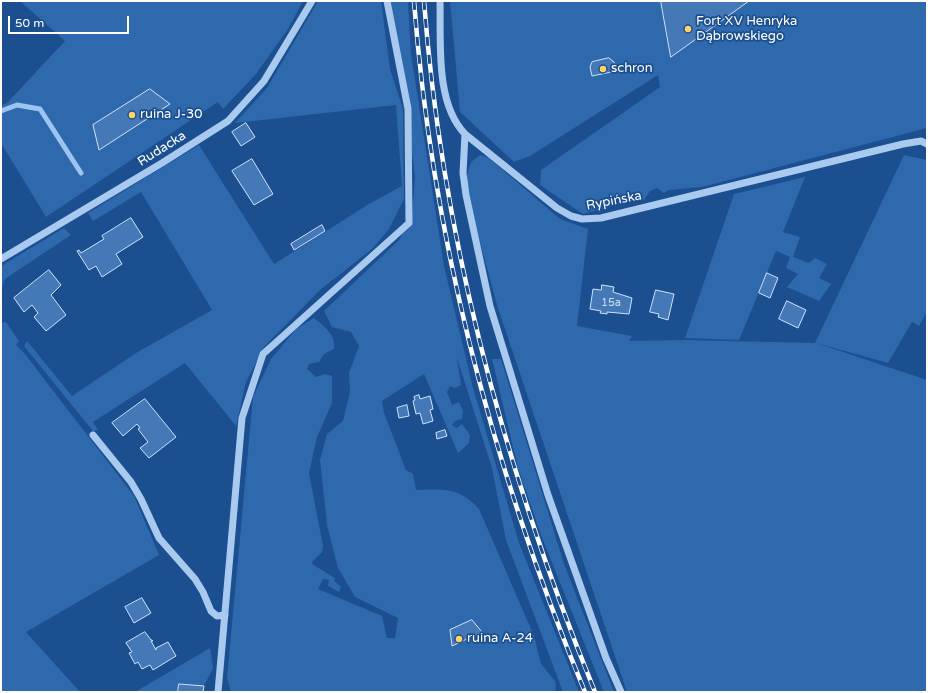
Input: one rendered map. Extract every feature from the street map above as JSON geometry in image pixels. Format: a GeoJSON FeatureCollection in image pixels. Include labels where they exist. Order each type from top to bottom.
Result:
{"type":"FeatureCollection","features":[{"type":"Feature","properties":{"kind":"street","name":"Rudacka"},"geometry":{"type":"LineString","coordinates":[[1,259],[162,164],[228,121],[264,82],[312,1]]}},
{"type":"Feature","properties":{"kind":"street"},"geometry":{"type":"LineString","coordinates":[[218,692],[242,418],[264,354],[409,223],[408,109],[387,1]]}},
{"type":"Feature","properties":{"kind":"street","name":"Rypińska"},"geometry":{"type":"LineString","coordinates":[[440,1],[441,61],[446,100],[453,119],[465,134],[557,208],[571,216],[591,220],[903,144],[921,141],[927,144]]}},
{"type":"Feature","properties":{"kind":"street"},"geometry":{"type":"LineString","coordinates":[[465,134],[463,173],[466,195],[490,306],[548,496],[606,658],[621,692]]}},
{"type":"Feature","properties":{"kind":"street"},"geometry":{"type":"LineString","coordinates":[[93,435],[131,482],[141,499],[159,538],[200,585],[211,611],[217,616],[225,615]]}},
{"type":"Feature","properties":{"kind":"shaded area"},"geometry":{"type":"Polygon","coordinates":[[[20,1],[303,1],[288,29],[256,74],[223,109],[218,102],[46,217],[1,143],[1,105],[7,103],[65,41],[20,1]]]}},
{"type":"Feature","properties":{"kind":"shaded area"},"geometry":{"type":"Polygon","coordinates":[[[318,1],[381,1],[390,69],[403,109],[404,199],[389,229],[372,249],[320,290],[264,347],[246,382],[236,426],[185,363],[93,422],[98,430],[93,431],[24,346],[27,341],[72,396],[136,353],[212,310],[141,192],[93,221],[88,213],[199,145],[274,264],[369,204],[402,186],[396,105],[235,123],[267,88],[318,1]]]}},
{"type":"Feature","properties":{"kind":"shaded area"},"geometry":{"type":"Polygon","coordinates":[[[390,1],[408,1],[411,54],[444,266],[473,388],[519,543],[579,692],[563,692],[506,540],[492,468],[457,358],[461,385],[455,388],[450,386],[447,392],[452,405],[459,402],[463,411],[462,419],[455,421],[452,425],[457,428],[462,424],[470,435],[469,443],[458,453],[424,374],[382,401],[384,413],[406,470],[413,474],[416,490],[435,489],[458,493],[472,502],[479,509],[534,636],[541,664],[555,681],[556,689],[553,692],[231,692],[227,678],[253,397],[271,359],[296,329],[314,318],[331,335],[334,349],[324,354],[319,362],[309,364],[307,369],[316,377],[325,374],[332,376],[332,403],[317,437],[309,473],[323,546],[322,552],[312,562],[312,564],[335,578],[334,581],[341,587],[339,592],[328,586],[329,580],[323,579],[318,589],[382,616],[387,638],[395,638],[398,618],[355,597],[338,568],[327,525],[320,460],[327,434],[343,421],[350,392],[349,373],[359,346],[351,332],[332,327],[324,311],[399,240],[412,215],[415,178],[400,53],[390,1]]]}},
{"type":"Feature","properties":{"kind":"shaded area"},"geometry":{"type":"Polygon","coordinates":[[[450,1],[661,1],[671,57],[749,1],[927,1],[927,128],[702,187],[669,190],[664,193],[657,188],[650,191],[644,200],[638,199],[583,214],[540,185],[541,170],[660,87],[658,75],[530,156],[514,162],[460,112],[450,1]]]}},
{"type":"Feature","properties":{"kind":"shaded area"},"geometry":{"type":"Polygon","coordinates":[[[480,155],[489,158],[560,219],[588,229],[577,326],[632,336],[629,341],[684,340],[815,343],[904,155],[927,160],[927,312],[919,326],[912,322],[888,363],[816,343],[927,380],[927,692],[627,692],[497,305],[476,227],[466,178],[471,162],[480,155]]]}},
{"type":"Feature","properties":{"kind":"shaded area"},"geometry":{"type":"Polygon","coordinates":[[[805,177],[783,232],[800,237],[793,257],[809,263],[815,258],[827,264],[819,278],[831,284],[819,301],[787,287],[798,274],[786,268],[790,257],[776,251],[739,340],[685,338],[734,194],[805,177]]]}},
{"type":"Feature","properties":{"kind":"shaded area"},"geometry":{"type":"Polygon","coordinates":[[[64,228],[71,235],[5,279],[1,290],[1,266],[64,228]]]}},
{"type":"Feature","properties":{"kind":"shaded area"},"geometry":{"type":"Polygon","coordinates":[[[6,322],[19,341],[16,345],[25,354],[134,496],[159,555],[26,632],[80,692],[1,692],[1,323],[6,322]]]}},
{"type":"Feature","properties":{"kind":"shaded area"},"geometry":{"type":"Polygon","coordinates":[[[492,359],[501,359],[564,564],[614,692],[604,692],[541,535],[518,468],[492,359]]]}},
{"type":"Feature","properties":{"kind":"shaded area"},"geometry":{"type":"Polygon","coordinates":[[[210,648],[213,668],[204,686],[179,684],[178,692],[135,692],[210,648]]]}},
{"type":"Feature","properties":{"kind":"building","name":"Fort XV Henryka Dąbrowskiego"},"geometry":{"type":"Polygon","coordinates":[[[661,1],[749,1],[671,57],[661,1]]]}},
{"type":"Feature","properties":{"kind":"building","name":"schron"},"geometry":{"type":"Polygon","coordinates":[[[609,58],[614,62],[616,71],[592,76],[590,67],[592,62],[609,58]]]}},
{"type":"Feature","properties":{"kind":"building","name":"ruina J-30"},"geometry":{"type":"Polygon","coordinates":[[[150,89],[170,104],[99,150],[93,125],[150,89]]]}},
{"type":"Feature","properties":{"kind":"building"},"geometry":{"type":"Polygon","coordinates":[[[246,123],[255,137],[241,146],[232,132],[246,123]]]}},
{"type":"Feature","properties":{"kind":"building"},"geometry":{"type":"Polygon","coordinates":[[[252,159],[273,194],[254,205],[232,171],[252,159]]]}},
{"type":"Feature","properties":{"kind":"building"},"geometry":{"type":"Polygon","coordinates":[[[131,218],[143,237],[116,254],[122,264],[102,277],[96,266],[89,270],[77,251],[79,250],[81,253],[104,239],[102,236],[131,218]]]}},
{"type":"Feature","properties":{"kind":"building"},"geometry":{"type":"Polygon","coordinates":[[[322,225],[325,231],[294,250],[291,244],[322,225]]]}},
{"type":"Feature","properties":{"kind":"building"},"geometry":{"type":"Polygon","coordinates":[[[49,270],[61,285],[51,295],[66,315],[46,331],[34,317],[38,313],[32,305],[24,312],[14,298],[49,270]]]}},
{"type":"Feature","properties":{"kind":"building"},"geometry":{"type":"Polygon","coordinates":[[[767,273],[778,278],[770,298],[759,293],[767,273]]]}},
{"type":"Feature","properties":{"kind":"building"},"geometry":{"type":"Polygon","coordinates":[[[602,285],[614,287],[613,292],[632,298],[629,314],[607,312],[607,314],[590,309],[593,289],[601,290],[602,285]]]}},
{"type":"Feature","properties":{"kind":"building"},"geometry":{"type":"Polygon","coordinates":[[[656,290],[674,294],[668,320],[658,317],[659,314],[650,312],[656,290]]]}},
{"type":"Feature","properties":{"kind":"building"},"geometry":{"type":"Polygon","coordinates":[[[787,301],[806,310],[798,328],[779,319],[787,301]]]}},
{"type":"Feature","properties":{"kind":"building"},"geometry":{"type":"Polygon","coordinates":[[[419,395],[420,399],[430,396],[433,409],[430,410],[433,421],[423,424],[420,413],[416,414],[413,401],[415,400],[414,397],[419,395]]]}},
{"type":"Feature","properties":{"kind":"building"},"geometry":{"type":"Polygon","coordinates":[[[145,399],[176,437],[149,458],[140,448],[148,442],[138,429],[140,428],[137,424],[123,436],[112,423],[145,399]]]}},
{"type":"Feature","properties":{"kind":"building"},"geometry":{"type":"Polygon","coordinates":[[[407,405],[409,416],[399,418],[397,408],[407,405]]]}},
{"type":"Feature","properties":{"kind":"building"},"geometry":{"type":"Polygon","coordinates":[[[445,430],[447,436],[437,439],[436,433],[445,430]]]}},
{"type":"Feature","properties":{"kind":"building"},"geometry":{"type":"Polygon","coordinates":[[[142,598],[151,613],[134,623],[125,607],[142,598]]]}},
{"type":"Feature","properties":{"kind":"building","name":"ruina A-24"},"geometry":{"type":"Polygon","coordinates":[[[472,620],[482,632],[452,646],[450,630],[472,620]]]}},
{"type":"Feature","properties":{"kind":"building"},"geometry":{"type":"Polygon","coordinates":[[[145,632],[153,641],[151,641],[156,650],[156,648],[168,642],[176,656],[153,670],[150,665],[142,669],[138,662],[135,664],[129,653],[132,652],[126,643],[145,632]]]}},
{"type":"Feature","properties":{"kind":"building"},"geometry":{"type":"Polygon","coordinates":[[[179,684],[204,686],[203,692],[178,692],[179,684]]]}},
{"type":"Feature","properties":{"kind":"waterway"},"geometry":{"type":"LineString","coordinates":[[1,111],[17,105],[40,109],[81,173]]}},
{"type":"Feature","properties":{"kind":"railway"},"geometry":{"type":"LineString","coordinates":[[414,1],[423,90],[436,178],[452,266],[472,353],[522,525],[552,609],[585,692]]}},
{"type":"Feature","properties":{"kind":"railway"},"geometry":{"type":"LineString","coordinates":[[424,1],[433,90],[446,178],[462,266],[482,353],[506,439],[533,524],[563,609],[595,692]]}},
{"type":"Feature","properties":{"kind":"place","name":"Fort XV Henryka Dąbrowskiego"},"geometry":{"type":"Point","coordinates":[688,29]}},
{"type":"Feature","properties":{"kind":"place","name":"schron"},"geometry":{"type":"Point","coordinates":[603,69]}},
{"type":"Feature","properties":{"kind":"place","name":"ruina J-30"},"geometry":{"type":"Point","coordinates":[132,115]}},
{"type":"Feature","properties":{"kind":"place","name":"ruina A-24"},"geometry":{"type":"Point","coordinates":[459,639]}}]}
